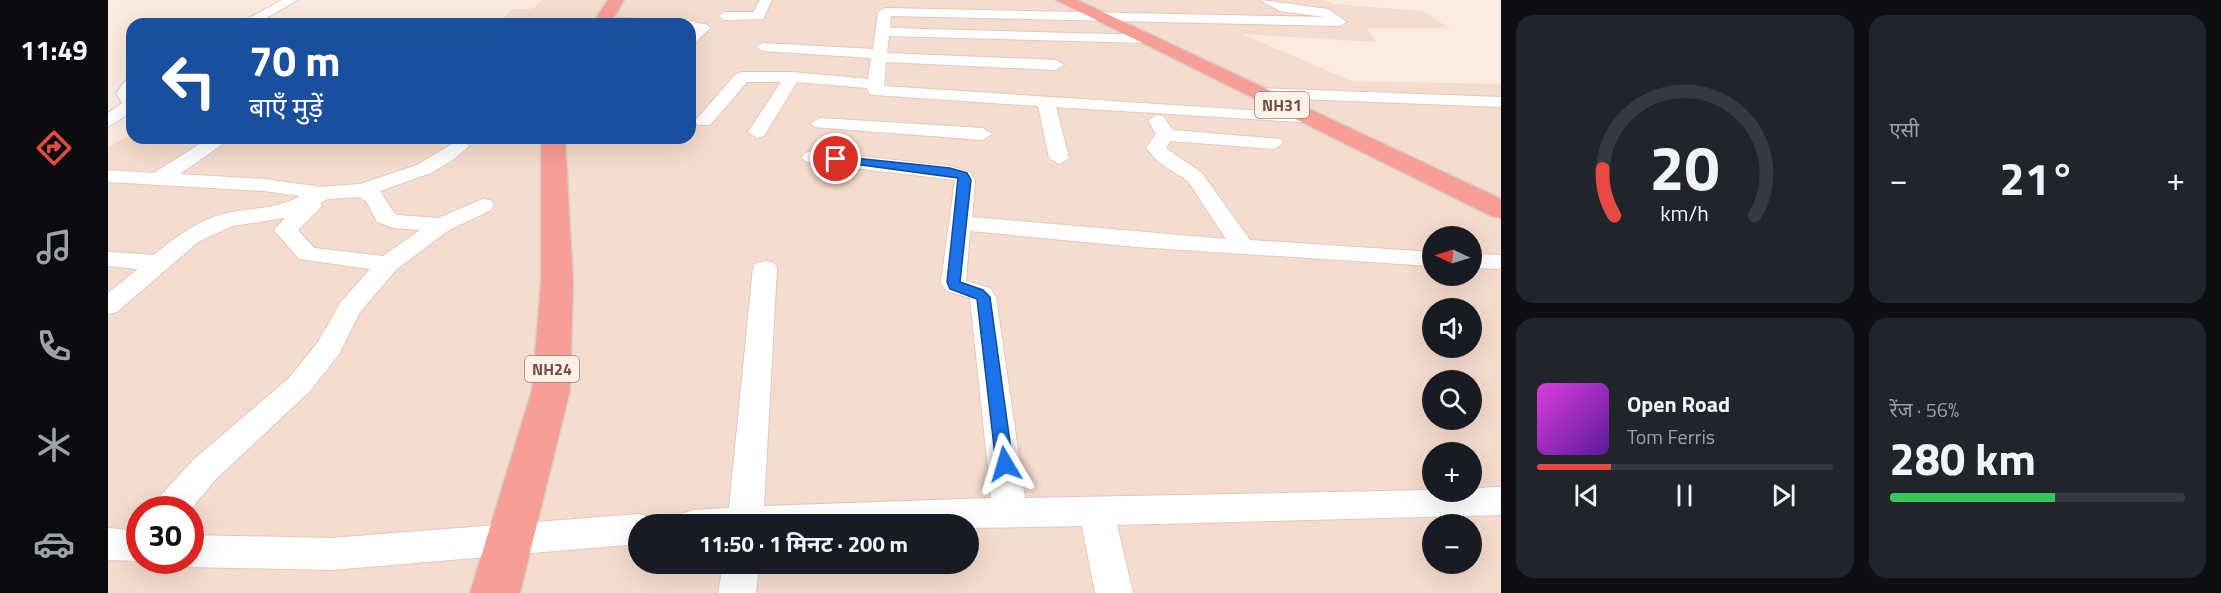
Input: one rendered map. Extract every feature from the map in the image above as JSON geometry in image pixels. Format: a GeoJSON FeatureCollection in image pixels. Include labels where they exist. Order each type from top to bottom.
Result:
{"type":"FeatureCollection","features":[{"type":"Feature","properties":{"kind":"highway"},"geometry":{"type":"LineString","coordinates":[[604,18],[616,0]]}},
{"type":"Feature","properties":{"kind":"highway","name":"NH31"},"geometry":{"type":"LineString","coordinates":[[1065,0],[1501,210]]}},
{"type":"Feature","properties":{"kind":"highway","name":"NH24"},"geometry":{"type":"LineString","coordinates":[[495,593],[551,390],[557,283],[553,144]]}},
{"type":"Feature","properties":{"kind":"street"},"geometry":{"type":"LineString","coordinates":[[256,18],[292,0]]}},
{"type":"Feature","properties":{"kind":"street"},"geometry":{"type":"LineString","coordinates":[[725,16],[758,16],[766,0]]}},
{"type":"Feature","properties":{"kind":"street"},"geometry":{"type":"LineString","coordinates":[[1054,0],[1065,0]]}},
{"type":"Feature","properties":{"kind":"street"},"geometry":{"type":"LineString","coordinates":[[1266,0],[1279,8],[1324,10],[1340,22],[1097,16],[892,6],[883,13],[875,90],[885,93],[1310,119]]}},
{"type":"Feature","properties":{"kind":"street"},"geometry":{"type":"LineString","coordinates":[[696,26],[703,28],[696,34]]}},
{"type":"Feature","properties":{"kind":"street"},"geometry":{"type":"LineString","coordinates":[[882,32],[1146,39]]}},
{"type":"Feature","properties":{"kind":"street"},"geometry":{"type":"LineString","coordinates":[[1044,36],[1072,104]]}},
{"type":"Feature","properties":{"kind":"street"},"geometry":{"type":"LineString","coordinates":[[763,47],[1056,65]]}},
{"type":"Feature","properties":{"kind":"street"},"geometry":{"type":"LineString","coordinates":[[704,121],[742,77],[792,77],[875,84]]}},
{"type":"Feature","properties":{"kind":"street"},"geometry":{"type":"LineString","coordinates":[[757,132],[792,77]]}},
{"type":"Feature","properties":{"kind":"street"},"geometry":{"type":"LineString","coordinates":[[1256,93],[1501,102]]}},
{"type":"Feature","properties":{"kind":"street"},"geometry":{"type":"LineString","coordinates":[[981,98],[985,156]]}},
{"type":"Feature","properties":{"kind":"street"},"geometry":{"type":"LineString","coordinates":[[1046,102],[1059,158]]}},
{"type":"Feature","properties":{"kind":"street"},"geometry":{"type":"LineString","coordinates":[[108,122],[126,108]]}},
{"type":"Feature","properties":{"kind":"street"},"geometry":{"type":"LineString","coordinates":[[1152,109],[1165,134]]}},
{"type":"Feature","properties":{"kind":"street"},"geometry":{"type":"LineString","coordinates":[[820,123],[983,134]]}},
{"type":"Feature","properties":{"kind":"street"},"geometry":{"type":"LineString","coordinates":[[1165,134],[1274,143]]}},
{"type":"Feature","properties":{"kind":"street"},"geometry":{"type":"LineString","coordinates":[[1165,134],[1156,147],[1161,155],[1186,169],[1195,177],[1243,248]]}},
{"type":"Feature","properties":{"kind":"street"},"geometry":{"type":"LineString","coordinates":[[158,179],[213,144]]}},
{"type":"Feature","properties":{"kind":"street"},"geometry":{"type":"LineString","coordinates":[[108,176],[264,185],[325,192],[363,190],[417,174],[434,166],[459,146]]}},
{"type":"Feature","properties":{"kind":"street"},"geometry":{"type":"LineString","coordinates":[[812,157],[950,172],[963,176],[965,180],[953,282],[955,286],[978,292],[983,297],[1010,511]]}},
{"type":"Feature","properties":{"kind":"street"},"geometry":{"type":"LineString","coordinates":[[363,190],[375,197],[385,217],[394,221],[441,225]]}},
{"type":"Feature","properties":{"kind":"street"},"geometry":{"type":"LineString","coordinates":[[108,306],[190,237],[207,228],[243,216],[289,211],[325,192]]}},
{"type":"Feature","properties":{"kind":"street"},"geometry":{"type":"LineString","coordinates":[[325,192],[291,222],[285,230],[287,235],[307,254],[388,264]]}},
{"type":"Feature","properties":{"kind":"street"},"geometry":{"type":"LineString","coordinates":[[181,496],[204,470],[299,385],[329,347],[349,309],[388,264],[441,225],[483,205]]}},
{"type":"Feature","properties":{"kind":"street"},"geometry":{"type":"LineString","coordinates":[[959,223],[1243,248],[1422,258]]}},
{"type":"Feature","properties":{"kind":"street"},"geometry":{"type":"LineString","coordinates":[[108,259],[159,263]]}},
{"type":"Feature","properties":{"kind":"street"},"geometry":{"type":"LineString","coordinates":[[1482,261],[1501,262]]}},
{"type":"Feature","properties":{"kind":"street"},"geometry":{"type":"LineString","coordinates":[[746,514],[765,268]]}},
{"type":"Feature","properties":{"kind":"street"},"geometry":{"type":"LineString","coordinates":[[944,514],[1096,509],[1408,506],[1501,501]]}},
{"type":"Feature","properties":{"kind":"street"},"geometry":{"type":"LineString","coordinates":[[1096,509],[1114,593]]}},
{"type":"Feature","properties":{"kind":"street"},"geometry":{"type":"LineString","coordinates":[[204,550],[332,554],[628,530]]}},
{"type":"Feature","properties":{"kind":"street"},"geometry":{"type":"LineString","coordinates":[[737,593],[740,574]]}},
{"type":"Feature","properties":{"kind":"shaded area"},"geometry":{"type":"Polygon","coordinates":[[[542,0],[1325,0],[1333,4],[1422,11],[1449,28],[1367,28],[1376,42],[1242,34],[1351,81],[1501,84],[1501,593],[108,593],[108,147],[126,137],[126,144],[696,144],[696,18],[503,18],[513,9],[533,9],[542,0]]]}},
{"type":"Feature","properties":{"kind":"route"},"geometry":{"type":"LineString","coordinates":[[836,159],[958,173],[963,176],[965,180],[953,282],[961,289],[981,293],[983,297],[1005,464]]}}]}
